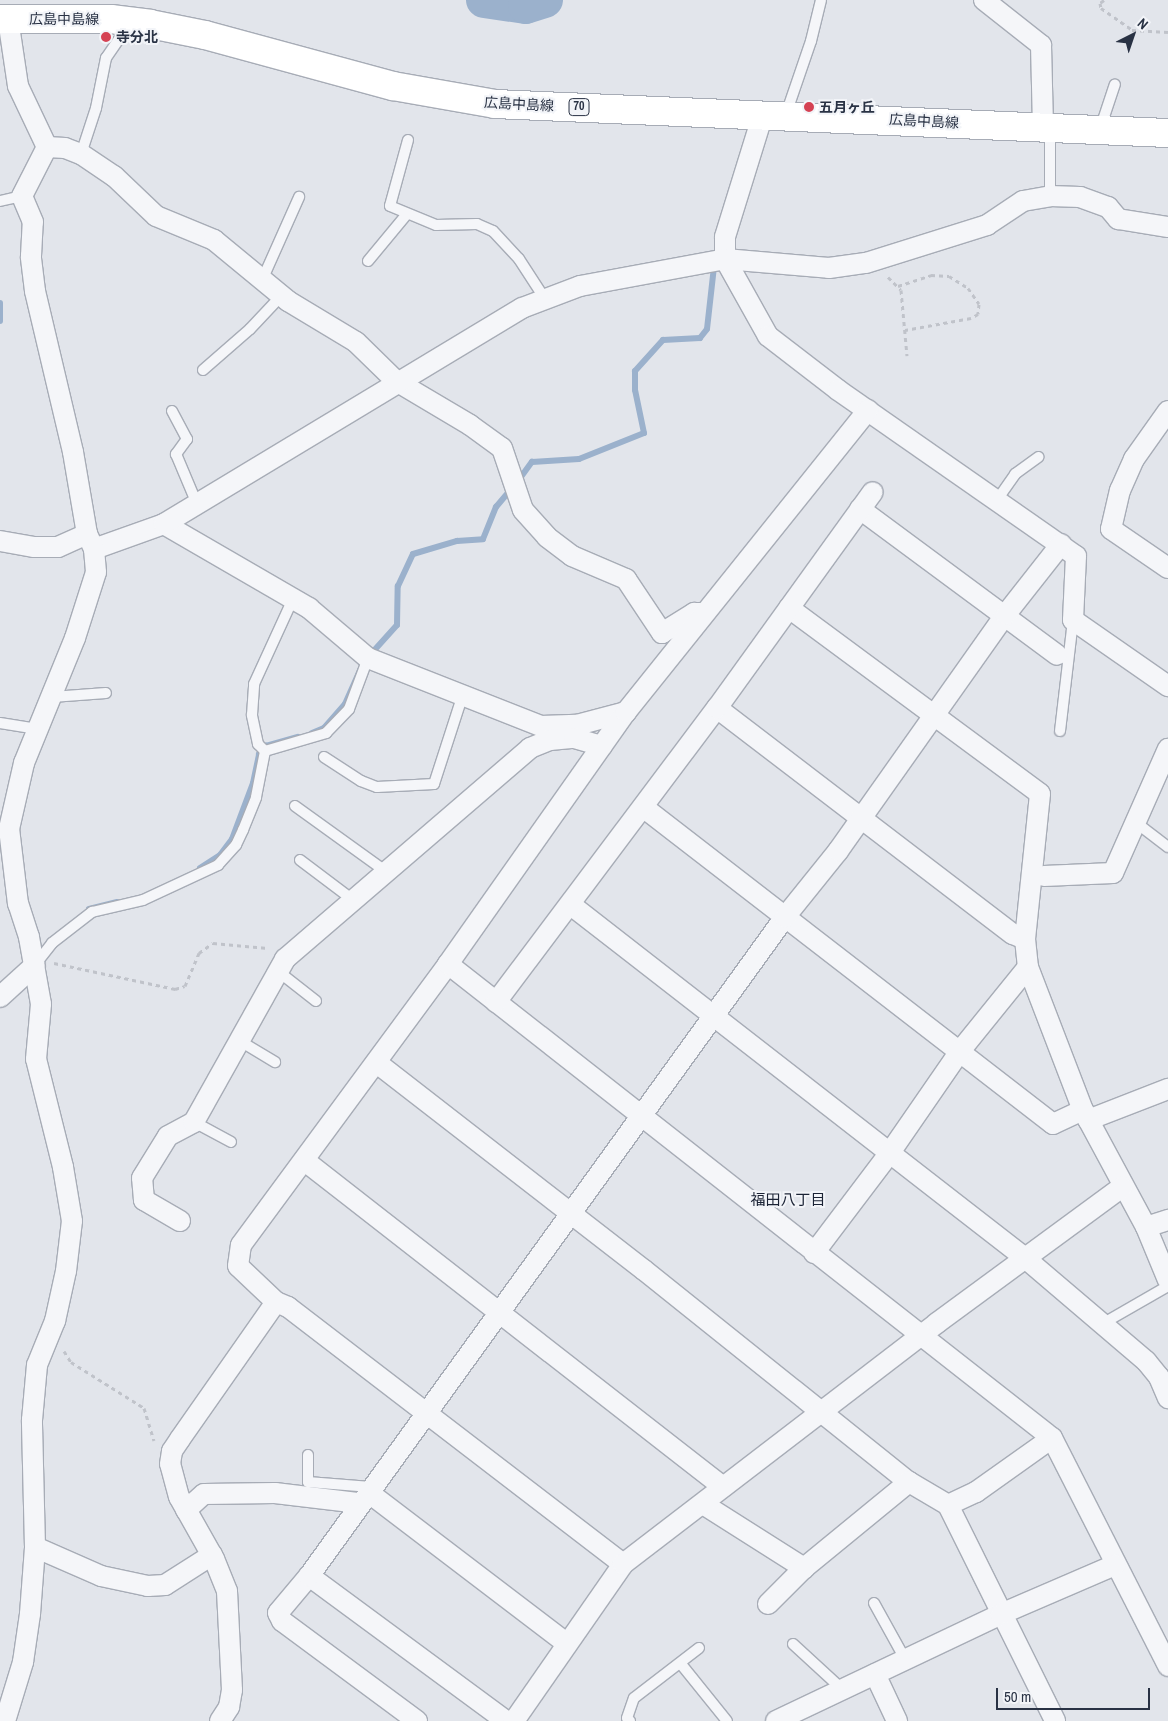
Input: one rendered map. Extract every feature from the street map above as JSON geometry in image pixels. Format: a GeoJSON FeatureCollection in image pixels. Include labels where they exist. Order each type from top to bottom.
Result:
{"type":"FeatureCollection","features":[{"type":"Feature","properties":{"kind":"main road","name":"広島中島線"},"geometry":{"type":"LineString","coordinates":[[4,19],[111,19],[130,22],[206,36],[393,86],[441,96],[495,104],[774,114],[1168,133]]}},
{"type":"Feature","properties":{"kind":"street"},"geometry":{"type":"LineString","coordinates":[[984,0],[1040,45],[1047,127]]}},
{"type":"Feature","properties":{"kind":"street"},"geometry":{"type":"LineString","coordinates":[[4,19],[18,86],[47,147]]}},
{"type":"Feature","properties":{"kind":"street"},"geometry":{"type":"LineString","coordinates":[[774,114],[725,237],[725,259],[768,336],[868,410],[1076,556],[1074,620],[1168,686]]}},
{"type":"Feature","properties":{"kind":"street"},"geometry":{"type":"LineString","coordinates":[[47,147],[65,148],[81,154],[114,176],[156,216],[214,240],[282,295],[356,342],[396,382],[470,425],[502,448],[524,510],[547,537],[572,556],[626,579],[662,633],[694,613],[704,613]]}},
{"type":"Feature","properties":{"kind":"street"},"geometry":{"type":"LineString","coordinates":[[5,1721],[22,1662],[35,1546],[32,1420],[37,1365],[48,1339],[66,1272],[72,1221],[65,1176],[36,1059],[42,1004],[37,962],[18,904],[9,829],[24,763],[52,697],[92,591],[96,572],[73,452],[36,291],[31,256],[33,222],[22,196],[47,147]]}},
{"type":"Feature","properties":{"kind":"street"},"geometry":{"type":"LineString","coordinates":[[0,541],[34,547],[58,547],[164,524],[396,382],[522,308],[580,286],[725,259],[829,268],[866,263],[987,225],[1023,201],[1050,196],[1080,197],[1108,207],[1118,219],[1168,227]]}},
{"type":"Feature","properties":{"kind":"street"},"geometry":{"type":"LineString","coordinates":[[623,1564],[424,1414],[288,1307],[276,1302],[238,1266],[241,1245],[305,1161],[448,964],[626,712],[868,410]]}},
{"type":"Feature","properties":{"kind":"street"},"geometry":{"type":"LineString","coordinates":[[1168,412],[1134,459],[1120,490],[1111,529],[1168,568]]}},
{"type":"Feature","properties":{"kind":"street"},"geometry":{"type":"LineString","coordinates":[[496,1002],[571,905],[717,708],[873,492]]}},
{"type":"Feature","properties":{"kind":"street"},"geometry":{"type":"LineString","coordinates":[[860,509],[1006,614],[1058,655]]}},
{"type":"Feature","properties":{"kind":"street"},"geometry":{"type":"LineString","coordinates":[[164,524],[309,608],[368,658],[541,726],[577,725],[626,712]]}},
{"type":"Feature","properties":{"kind":"street"},"geometry":{"type":"LineString","coordinates":[[417,1721],[282,1621],[278,1613],[309,1576],[366,1494],[500,1314],[570,1213],[785,917],[862,817],[1006,614],[1060,544]]}},
{"type":"Feature","properties":{"kind":"street"},"geometry":{"type":"LineString","coordinates":[[789,608],[936,714],[1040,794],[1025,939],[1028,967],[1085,1115],[1122,1187],[1146,1227],[1168,1280]]}},
{"type":"Feature","properties":{"kind":"street"},"geometry":{"type":"LineString","coordinates":[[717,708],[1005,928],[1025,939]]}},
{"type":"Feature","properties":{"kind":"street"},"geometry":{"type":"LineString","coordinates":[[180,1221],[144,1200],[142,1178],[168,1136],[194,1122],[291,952],[530,748],[550,740],[574,738],[602,746]]}},
{"type":"Feature","properties":{"kind":"street"},"geometry":{"type":"LineString","coordinates":[[1044,876],[1113,872],[1134,821],[1168,749]]}},
{"type":"Feature","properties":{"kind":"street"},"geometry":{"type":"LineString","coordinates":[[643,807],[1054,1124],[1168,1089]]}},
{"type":"Feature","properties":{"kind":"street"},"geometry":{"type":"LineString","coordinates":[[571,905],[1025,1258],[1146,1361],[1159,1377],[1168,1398]]}},
{"type":"Feature","properties":{"kind":"street"},"geometry":{"type":"LineString","coordinates":[[0,997],[37,962]]}},
{"type":"Feature","properties":{"kind":"street"},"geometry":{"type":"LineString","coordinates":[[448,964],[1052,1438],[1168,1666]]}},
{"type":"Feature","properties":{"kind":"street"},"geometry":{"type":"LineString","coordinates":[[814,1252],[889,1154],[960,1051],[1028,967]]}},
{"type":"Feature","properties":{"kind":"street"},"geometry":{"type":"LineString","coordinates":[[376,1062],[823,1412],[909,1482],[948,1505],[1055,1721]]}},
{"type":"Feature","properties":{"kind":"street"},"geometry":{"type":"LineString","coordinates":[[305,1161],[723,1487]]}},
{"type":"Feature","properties":{"kind":"street"},"geometry":{"type":"LineString","coordinates":[[514,1721],[623,1564],[921,1335],[1122,1187]]}},
{"type":"Feature","properties":{"kind":"street"},"geometry":{"type":"LineString","coordinates":[[1146,1227],[1168,1220]]}},
{"type":"Feature","properties":{"kind":"street"},"geometry":{"type":"LineString","coordinates":[[221,1721],[229,1707],[232,1690],[230,1624],[226,1591],[212,1555],[186,1510],[170,1464],[172,1451],[276,1302]]}},
{"type":"Feature","properties":{"kind":"street"},"geometry":{"type":"LineString","coordinates":[[948,1505],[976,1492],[1052,1438]]}},
{"type":"Feature","properties":{"kind":"street"},"geometry":{"type":"LineString","coordinates":[[768,1604],[804,1568],[909,1482]]}},
{"type":"Feature","properties":{"kind":"street"},"geometry":{"type":"LineString","coordinates":[[186,1510],[204,1494],[366,1494],[566,1644]]}},
{"type":"Feature","properties":{"kind":"street"},"geometry":{"type":"LineString","coordinates":[[703,1504],[804,1568]]}},
{"type":"Feature","properties":{"kind":"street"},"geometry":{"type":"LineString","coordinates":[[35,1546],[107,1578],[148,1586],[165,1585],[212,1555]]}},
{"type":"Feature","properties":{"kind":"street"},"geometry":{"type":"LineString","coordinates":[[776,1721],[1002,1614],[1115,1565]]}},
{"type":"Feature","properties":{"kind":"street"},"geometry":{"type":"LineString","coordinates":[[309,1576],[506,1721]]}},
{"type":"Feature","properties":{"kind":"street"},"geometry":{"type":"LineString","coordinates":[[875,1674],[898,1721]]}},
{"type":"Feature","properties":{"kind":"lane"},"geometry":{"type":"LineString","coordinates":[[774,114],[812,42],[821,0]]}},
{"type":"Feature","properties":{"kind":"lane"},"geometry":{"type":"LineString","coordinates":[[81,154],[96,108],[106,58],[130,22]]}},
{"type":"Feature","properties":{"kind":"lane"},"geometry":{"type":"LineString","coordinates":[[1099,130],[1115,84]]}},
{"type":"Feature","properties":{"kind":"lane"},"geometry":{"type":"LineString","coordinates":[[1047,127],[1050,196]]}},
{"type":"Feature","properties":{"kind":"lane"},"geometry":{"type":"LineString","coordinates":[[408,140],[390,206],[436,226],[477,224],[493,231],[519,259],[544,299]]}},
{"type":"Feature","properties":{"kind":"lane"},"geometry":{"type":"LineString","coordinates":[[0,201],[22,196]]}},
{"type":"Feature","properties":{"kind":"lane"},"geometry":{"type":"LineString","coordinates":[[263,278],[299,197]]}},
{"type":"Feature","properties":{"kind":"lane"},"geometry":{"type":"LineString","coordinates":[[368,261],[407,214]]}},
{"type":"Feature","properties":{"kind":"lane"},"geometry":{"type":"LineString","coordinates":[[203,370],[250,329],[282,295]]}},
{"type":"Feature","properties":{"kind":"lane"},"geometry":{"type":"LineString","coordinates":[[172,411],[187,438],[176,454],[197,504]]}},
{"type":"Feature","properties":{"kind":"lane"},"geometry":{"type":"LineString","coordinates":[[997,500],[1015,474],[1038,457]]}},
{"type":"Feature","properties":{"kind":"lane"},"geometry":{"type":"LineString","coordinates":[[265,750],[258,744],[252,715],[254,684],[293,599]]}},
{"type":"Feature","properties":{"kind":"lane"},"geometry":{"type":"LineString","coordinates":[[1060,731],[1074,620]]}},
{"type":"Feature","properties":{"kind":"lane"},"geometry":{"type":"LineString","coordinates":[[265,750],[326,733],[349,709],[368,658]]}},
{"type":"Feature","properties":{"kind":"lane"},"geometry":{"type":"LineString","coordinates":[[52,697],[106,693]]}},
{"type":"Feature","properties":{"kind":"lane"},"geometry":{"type":"LineString","coordinates":[[324,757],[361,781],[377,787],[434,784],[463,694]]}},
{"type":"Feature","properties":{"kind":"lane"},"geometry":{"type":"LineString","coordinates":[[0,723],[38,729]]}},
{"type":"Feature","properties":{"kind":"lane"},"geometry":{"type":"LineString","coordinates":[[37,962],[52,943],[92,912],[144,900],[218,865],[236,845],[243,830],[256,797],[265,750]]}},
{"type":"Feature","properties":{"kind":"lane"},"geometry":{"type":"LineString","coordinates":[[295,806],[385,871]]}},
{"type":"Feature","properties":{"kind":"lane"},"geometry":{"type":"LineString","coordinates":[[1134,821],[1168,847]]}},
{"type":"Feature","properties":{"kind":"lane"},"geometry":{"type":"LineString","coordinates":[[300,860],[353,900]]}},
{"type":"Feature","properties":{"kind":"lane"},"geometry":{"type":"LineString","coordinates":[[279,972],[316,1000]]}},
{"type":"Feature","properties":{"kind":"lane"},"geometry":{"type":"LineString","coordinates":[[240,1041],[275,1062]]}},
{"type":"Feature","properties":{"kind":"lane"},"geometry":{"type":"LineString","coordinates":[[194,1122],[231,1142]]}},
{"type":"Feature","properties":{"kind":"lane"},"geometry":{"type":"LineString","coordinates":[[1102,1324],[1168,1286]]}},
{"type":"Feature","properties":{"kind":"lane"},"geometry":{"type":"LineString","coordinates":[[308,1455],[308,1482],[366,1494]]}},
{"type":"Feature","properties":{"kind":"lane"},"geometry":{"type":"LineString","coordinates":[[874,1603],[905,1659]]}},
{"type":"Feature","properties":{"kind":"lane"},"geometry":{"type":"LineString","coordinates":[[793,1644],[843,1690]]}},
{"type":"Feature","properties":{"kind":"lane"},"geometry":{"type":"LineString","coordinates":[[630,1721],[627,1718],[634,1698],[681,1664],[699,1648]]}},
{"type":"Feature","properties":{"kind":"lane"},"geometry":{"type":"LineString","coordinates":[[681,1664],[727,1721]]}},
{"type":"Feature","properties":{"kind":"path"},"geometry":{"type":"LineString","coordinates":[[1104,0],[1100,3],[1101,8],[1132,30],[1168,32]]}},
{"type":"Feature","properties":{"kind":"path"},"geometry":{"type":"LineString","coordinates":[[866,263],[898,286],[907,356]]}},
{"type":"Feature","properties":{"kind":"path"},"geometry":{"type":"LineString","coordinates":[[898,286],[931,275],[948,276],[968,288],[979,304],[978,314],[971,318],[905,330]]}},
{"type":"Feature","properties":{"kind":"path"},"geometry":{"type":"LineString","coordinates":[[37,962],[174,989],[185,986],[199,953],[213,943],[291,952]]}},
{"type":"Feature","properties":{"kind":"path"},"geometry":{"type":"LineString","coordinates":[[48,1339],[61,1346],[71,1362],[144,1408],[153,1430],[155,1445]]}},
{"type":"Feature","properties":{"kind":"waterway"},"geometry":{"type":"LineString","coordinates":[[484,0],[526,6],[545,0]]}},
{"type":"Feature","properties":{"kind":"waterway"},"geometry":{"type":"LineString","coordinates":[[518,481],[532,462],[579,459],[644,433],[635,390],[635,371],[663,340],[700,338],[707,329],[714,267]]}},
{"type":"Feature","properties":{"kind":"waterway"},"geometry":{"type":"LineString","coordinates":[[0,303],[0,321]]}},
{"type":"Feature","properties":{"kind":"waterway"},"geometry":{"type":"LineString","coordinates":[[370,655],[397,625],[398,586],[413,554],[457,541],[483,539],[496,507],[512,488]]}},
{"type":"Feature","properties":{"kind":"waterway"},"geometry":{"type":"LineString","coordinates":[[312,733],[324,728],[345,704],[360,670]]}},
{"type":"Feature","properties":{"kind":"waterway"},"geometry":{"type":"LineString","coordinates":[[200,868],[220,855],[232,839],[253,783],[259,754],[266,746],[298,737]]}},
{"type":"Feature","properties":{"kind":"waterway"},"geometry":{"type":"LineString","coordinates":[[89,909],[117,902]]}},
{"type":"Feature","properties":{"kind":"place","name":"寺分北"},"geometry":{"type":"Point","coordinates":[106,37]}},
{"type":"Feature","properties":{"kind":"place","name":"五月ヶ丘"},"geometry":{"type":"Point","coordinates":[809,107]}},
{"type":"Feature","properties":{"kind":"district","name":"福田八丁目"},"geometry":{"type":"Point","coordinates":[788,1200]}}]}
